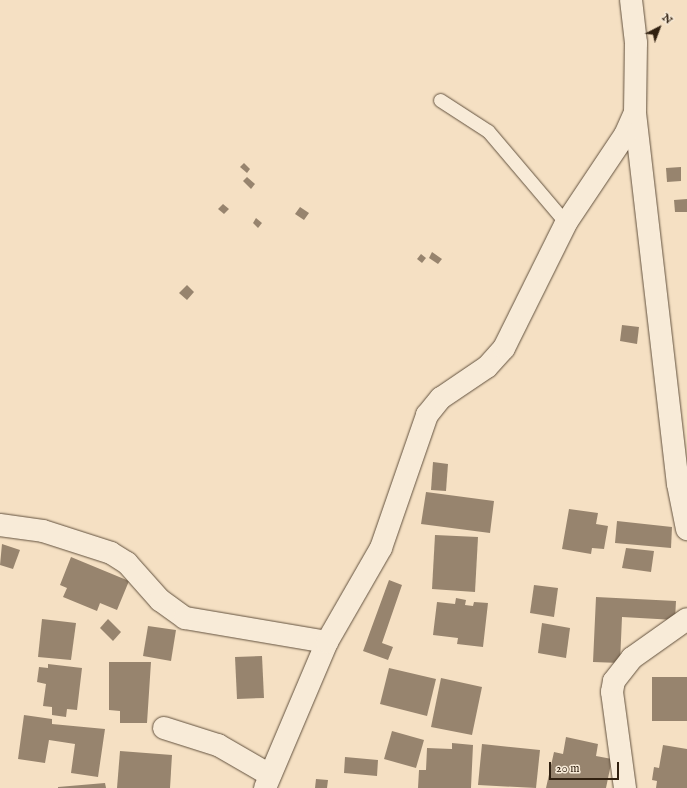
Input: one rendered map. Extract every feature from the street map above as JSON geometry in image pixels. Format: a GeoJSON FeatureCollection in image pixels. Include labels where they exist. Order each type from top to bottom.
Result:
{"type":"FeatureCollection","features":[{"type":"Feature","properties":{"kind":"street"},"geometry":{"type":"LineString","coordinates":[[631,0],[636,43],[635,113],[678,484],[687,529]]}},
{"type":"Feature","properties":{"kind":"street"},"geometry":{"type":"LineString","coordinates":[[164,728],[218,745],[267,781],[327,642],[381,548],[430,410],[441,398],[487,367],[504,348],[566,223],[614,154],[635,113]]}},
{"type":"Feature","properties":{"kind":"street"},"geometry":{"type":"LineString","coordinates":[[0,525],[43,531],[110,553],[127,563],[160,600],[185,618],[327,642]]}},
{"type":"Feature","properties":{"kind":"street"},"geometry":{"type":"LineString","coordinates":[[625,788],[612,692],[614,681],[632,658],[687,619]]}},
{"type":"Feature","properties":{"kind":"lane"},"geometry":{"type":"LineString","coordinates":[[440,100],[488,131],[566,223]]}},
{"type":"Feature","properties":{"kind":"building"},"geometry":{"type":"Polygon","coordinates":[[[244,163],[250,169],[247,173],[240,167],[244,163]]]}},
{"type":"Feature","properties":{"kind":"building"},"geometry":{"type":"Polygon","coordinates":[[[681,167],[681,181],[667,182],[666,168],[681,167]]]}},
{"type":"Feature","properties":{"kind":"building"},"geometry":{"type":"Polygon","coordinates":[[[247,177],[255,184],[251,189],[243,181],[247,177]]]}},
{"type":"Feature","properties":{"kind":"building"},"geometry":{"type":"Polygon","coordinates":[[[687,199],[687,212],[675,212],[674,200],[687,199]]]}},
{"type":"Feature","properties":{"kind":"building"},"geometry":{"type":"Polygon","coordinates":[[[223,204],[229,209],[224,214],[218,209],[223,204]]]}},
{"type":"Feature","properties":{"kind":"building"},"geometry":{"type":"Polygon","coordinates":[[[300,207],[309,213],[304,220],[295,214],[300,207]]]}},
{"type":"Feature","properties":{"kind":"building"},"geometry":{"type":"Polygon","coordinates":[[[256,218],[262,223],[258,228],[253,223],[256,218]]]}},
{"type":"Feature","properties":{"kind":"building"},"geometry":{"type":"Polygon","coordinates":[[[432,252],[442,259],[438,264],[429,258],[432,252]]]}},
{"type":"Feature","properties":{"kind":"building"},"geometry":{"type":"Polygon","coordinates":[[[421,254],[426,258],[422,263],[417,259],[421,254]]]}},
{"type":"Feature","properties":{"kind":"building"},"geometry":{"type":"Polygon","coordinates":[[[187,285],[194,292],[187,300],[179,293],[187,285]]]}},
{"type":"Feature","properties":{"kind":"building"},"geometry":{"type":"Polygon","coordinates":[[[622,325],[639,327],[637,344],[620,341],[622,325]]]}},
{"type":"Feature","properties":{"kind":"building"},"geometry":{"type":"Polygon","coordinates":[[[433,462],[448,464],[446,491],[431,490],[433,462]]]}},
{"type":"Feature","properties":{"kind":"building"},"geometry":{"type":"Polygon","coordinates":[[[426,492],[494,501],[490,533],[421,524],[426,492]]]}},
{"type":"Feature","properties":{"kind":"building"},"geometry":{"type":"Polygon","coordinates":[[[569,509],[598,513],[596,524],[608,526],[604,549],[592,548],[591,554],[562,549],[569,509]]]}},
{"type":"Feature","properties":{"kind":"building"},"geometry":{"type":"Polygon","coordinates":[[[617,521],[672,527],[671,548],[615,543],[617,521]]]}},
{"type":"Feature","properties":{"kind":"building"},"geometry":{"type":"Polygon","coordinates":[[[435,535],[478,537],[475,592],[432,589],[435,535]]]}},
{"type":"Feature","properties":{"kind":"building"},"geometry":{"type":"Polygon","coordinates":[[[2,544],[20,550],[13,569],[0,565],[2,544]]]}},
{"type":"Feature","properties":{"kind":"building"},"geometry":{"type":"Polygon","coordinates":[[[626,548],[654,551],[651,572],[622,568],[626,548]]]}},
{"type":"Feature","properties":{"kind":"building"},"geometry":{"type":"Polygon","coordinates":[[[71,557],[129,581],[117,610],[100,603],[97,611],[63,597],[67,588],[60,585],[71,557]]]}},
{"type":"Feature","properties":{"kind":"building"},"geometry":{"type":"Polygon","coordinates":[[[389,580],[402,585],[382,643],[393,647],[388,660],[363,651],[389,580]]]}},
{"type":"Feature","properties":{"kind":"building"},"geometry":{"type":"Polygon","coordinates":[[[534,585],[558,588],[554,617],[530,613],[534,585]]]}},
{"type":"Feature","properties":{"kind":"building"},"geometry":{"type":"Polygon","coordinates":[[[596,597],[676,601],[675,620],[622,617],[620,663],[593,662],[596,597]]]}},
{"type":"Feature","properties":{"kind":"building"},"geometry":{"type":"Polygon","coordinates":[[[456,598],[466,600],[465,605],[473,606],[474,602],[488,603],[483,647],[457,644],[458,638],[433,635],[437,602],[455,604],[456,598]]]}},
{"type":"Feature","properties":{"kind":"building"},"geometry":{"type":"Polygon","coordinates":[[[42,619],[76,623],[71,660],[38,657],[42,619]]]}},
{"type":"Feature","properties":{"kind":"building"},"geometry":{"type":"Polygon","coordinates":[[[108,619],[121,632],[113,641],[100,628],[108,619]]]}},
{"type":"Feature","properties":{"kind":"building"},"geometry":{"type":"Polygon","coordinates":[[[542,623],[570,628],[566,658],[538,653],[542,623]]]}},
{"type":"Feature","properties":{"kind":"building"},"geometry":{"type":"Polygon","coordinates":[[[148,626],[176,630],[171,661],[143,656],[148,626]]]}},
{"type":"Feature","properties":{"kind":"building"},"geometry":{"type":"Polygon","coordinates":[[[262,656],[264,698],[237,699],[235,657],[262,656]]]}},
{"type":"Feature","properties":{"kind":"building"},"geometry":{"type":"Polygon","coordinates":[[[109,662],[151,662],[147,723],[120,723],[120,711],[109,710],[109,662]]]}},
{"type":"Feature","properties":{"kind":"building"},"geometry":{"type":"Polygon","coordinates":[[[48,664],[82,668],[77,710],[67,709],[66,717],[52,715],[52,707],[43,706],[46,684],[37,682],[39,667],[48,668],[48,664]]]}},
{"type":"Feature","properties":{"kind":"building"},"geometry":{"type":"Polygon","coordinates":[[[389,668],[436,679],[427,716],[380,704],[389,668]]]}},
{"type":"Feature","properties":{"kind":"building"},"geometry":{"type":"Polygon","coordinates":[[[652,677],[687,677],[687,721],[652,721],[652,677]]]}},
{"type":"Feature","properties":{"kind":"building"},"geometry":{"type":"Polygon","coordinates":[[[441,678],[482,687],[472,735],[431,727],[441,678]]]}},
{"type":"Feature","properties":{"kind":"building"},"geometry":{"type":"Polygon","coordinates":[[[24,715],[52,719],[52,724],[105,729],[98,777],[71,773],[75,744],[49,740],[45,763],[18,759],[24,715]]]}},
{"type":"Feature","properties":{"kind":"building"},"geometry":{"type":"Polygon","coordinates":[[[392,731],[424,740],[416,768],[384,759],[392,731]]]}},
{"type":"Feature","properties":{"kind":"building"},"geometry":{"type":"Polygon","coordinates":[[[566,737],[598,744],[596,756],[612,759],[606,788],[546,788],[554,752],[563,754],[566,737]]]}},
{"type":"Feature","properties":{"kind":"building"},"geometry":{"type":"Polygon","coordinates":[[[452,743],[473,745],[471,788],[418,788],[419,770],[426,770],[427,748],[452,749],[452,743]]]}},
{"type":"Feature","properties":{"kind":"building"},"geometry":{"type":"Polygon","coordinates":[[[482,744],[540,750],[536,788],[478,785],[482,744]]]}},
{"type":"Feature","properties":{"kind":"building"},"geometry":{"type":"Polygon","coordinates":[[[663,745],[687,749],[687,788],[656,788],[657,781],[652,780],[654,767],[659,768],[663,745]]]}},
{"type":"Feature","properties":{"kind":"building"},"geometry":{"type":"Polygon","coordinates":[[[120,751],[172,755],[170,788],[117,788],[120,751]]]}},
{"type":"Feature","properties":{"kind":"building"},"geometry":{"type":"Polygon","coordinates":[[[345,757],[378,760],[377,776],[344,773],[345,757]]]}},
{"type":"Feature","properties":{"kind":"building"},"geometry":{"type":"Polygon","coordinates":[[[316,779],[328,780],[327,788],[315,788],[316,779]]]}},
{"type":"Feature","properties":{"kind":"building"},"geometry":{"type":"Polygon","coordinates":[[[105,783],[106,788],[58,788],[58,787],[105,783]]]}}]}
